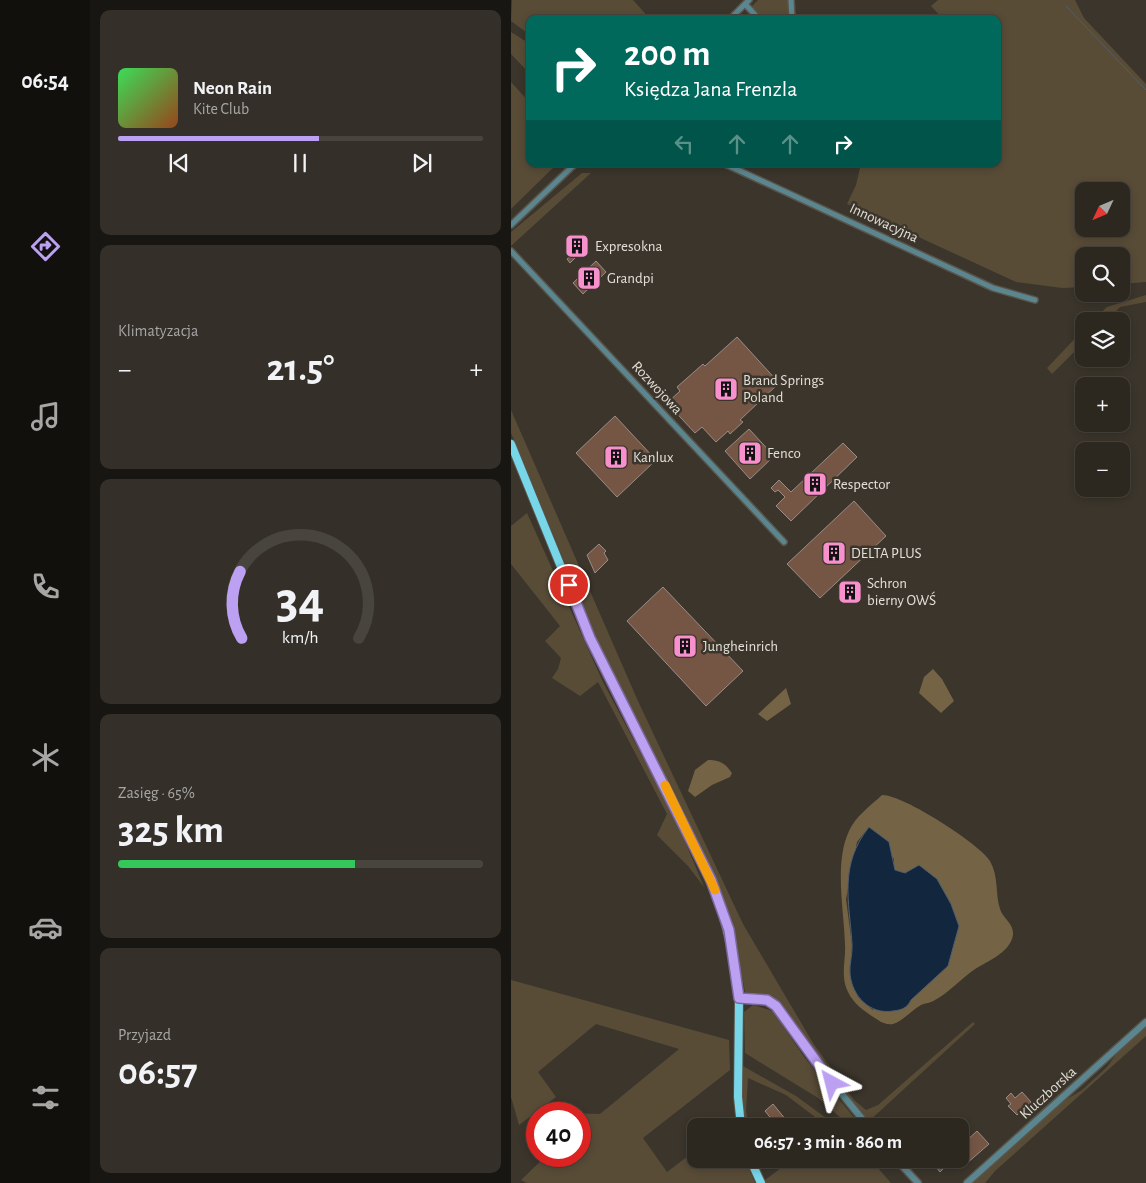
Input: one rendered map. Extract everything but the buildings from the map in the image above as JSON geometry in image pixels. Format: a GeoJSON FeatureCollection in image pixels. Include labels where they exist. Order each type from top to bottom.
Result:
{"type":"FeatureCollection","features":[{"type":"Feature","properties":{"kind":"main road"},"geometry":{"type":"LineString","coordinates":[[511,444],[590,638],[711,880],[729,930],[739,998],[741,1118]]}},
{"type":"Feature","properties":{"kind":"main road"},"geometry":{"type":"LineString","coordinates":[[754,1168],[761,1183]]}},
{"type":"Feature","properties":{"kind":"street"},"geometry":{"type":"LineString","coordinates":[[791,0],[792,15]]}},
{"type":"Feature","properties":{"kind":"street"},"geometry":{"type":"LineString","coordinates":[[734,15],[747,2],[756,15]]}},
{"type":"Feature","properties":{"kind":"street"},"geometry":{"type":"LineString","coordinates":[[511,225],[572,167]]}},
{"type":"Feature","properties":{"kind":"street","name":"Innowacyjna"},"geometry":{"type":"LineString","coordinates":[[731,167],[993,288],[1035,300]]}},
{"type":"Feature","properties":{"kind":"street","name":"Rozwojowa"},"geometry":{"type":"LineString","coordinates":[[511,251],[784,542]]}},
{"type":"Feature","properties":{"kind":"street"},"geometry":{"type":"LineString","coordinates":[[739,998],[767,1000],[778,1008],[819,1066],[861,1118]]}},
{"type":"Feature","properties":{"kind":"street","name":"Kluczborska"},"geometry":{"type":"LineString","coordinates":[[967,1183],[1146,1022]]}},
{"type":"Feature","properties":{"kind":"street"},"geometry":{"type":"LineString","coordinates":[[904,1168],[918,1183]]}},
{"type":"Feature","properties":{"kind":"shaded area"},"geometry":{"type":"Polygon","coordinates":[[[512,0],[633,0],[646,15],[526,15],[526,32],[511,21],[512,0]]]}},
{"type":"Feature","properties":{"kind":"shaded area"},"geometry":{"type":"Polygon","coordinates":[[[758,0],[788,0],[789,15],[758,15],[751,7],[758,0]]]}},
{"type":"Feature","properties":{"kind":"shaded area"},"geometry":{"type":"Polygon","coordinates":[[[938,0],[1075,0],[1084,18],[1146,84],[1146,282],[1130,283],[1130,247],[1075,247],[1075,287],[1062,288],[1016,282],[847,204],[856,185],[860,167],[1001,167],[1001,15],[939,15],[931,6],[938,0]]]}},
{"type":"Feature","properties":{"kind":"shaded area"},"geometry":{"type":"Polygon","coordinates":[[[511,32],[526,41],[526,70],[511,54],[511,32]]]}},
{"type":"Feature","properties":{"kind":"shaded area"},"geometry":{"type":"Polygon","coordinates":[[[511,82],[526,99],[526,167],[554,167],[511,209],[511,82]]]}},
{"type":"Feature","properties":{"kind":"shaded area"},"geometry":{"type":"Polygon","coordinates":[[[582,173],[591,173],[511,246],[511,232],[582,173]]]}},
{"type":"Feature","properties":{"kind":"shaded area"},"geometry":{"type":"Polygon","coordinates":[[[1146,295],[1146,302],[1120,307],[1115,312],[1102,312],[1107,307],[1130,302],[1130,300],[1146,295]]]}},
{"type":"Feature","properties":{"kind":"shaded area"},"geometry":{"type":"Polygon","coordinates":[[[1075,338],[1075,351],[1052,374],[1047,368],[1075,338]]]}},
{"type":"Feature","properties":{"kind":"shaded area"},"geometry":{"type":"Polygon","coordinates":[[[511,410],[638,701],[743,924],[813,1043],[854,1100],[866,1110],[878,1105],[973,1022],[975,1024],[872,1118],[865,1118],[780,1002],[759,994],[745,992],[735,941],[720,892],[596,638],[511,433],[511,410]]]}},
{"type":"Feature","properties":{"kind":"shaded area"},"geometry":{"type":"Polygon","coordinates":[[[527,513],[603,682],[677,822],[704,887],[688,866],[657,835],[667,814],[598,682],[580,696],[552,678],[558,669],[561,658],[545,641],[560,626],[511,564],[511,526],[527,513]]]}},
{"type":"Feature","properties":{"kind":"shaded area"},"geometry":{"type":"Polygon","coordinates":[[[933,669],[942,679],[954,701],[941,713],[919,693],[924,677],[933,669]]]}},
{"type":"Feature","properties":{"kind":"shaded area"},"geometry":{"type":"Polygon","coordinates":[[[786,688],[791,704],[767,721],[758,714],[786,688]]]}},
{"type":"Feature","properties":{"kind":"shaded area"},"geometry":{"type":"Polygon","coordinates":[[[708,760],[722,763],[732,773],[730,777],[712,785],[695,797],[688,791],[695,770],[708,760]]]}},
{"type":"Feature","properties":{"kind":"shaded area"},"geometry":{"type":"Polygon","coordinates":[[[882,795],[906,803],[940,821],[983,853],[993,867],[1000,909],[1013,931],[1011,942],[996,957],[971,972],[940,997],[932,1002],[921,1005],[897,1023],[891,1024],[885,1024],[857,1005],[848,992],[844,980],[845,944],[841,872],[844,844],[855,821],[882,795]],[[869,827],[857,842],[846,899],[852,945],[850,975],[858,997],[873,1010],[905,873],[894,870],[894,859],[869,827]]]}},
{"type":"Feature","properties":{"kind":"shaded area"},"geometry":{"type":"Polygon","coordinates":[[[511,980],[729,1040],[730,1070],[643,1138],[667,1172],[687,1157],[687,1168],[749,1168],[755,1183],[527,1183],[521,1180],[535,1167],[591,1167],[591,1114],[600,1114],[679,1049],[596,1024],[538,1072],[556,1097],[549,1102],[526,1102],[526,1120],[519,1125],[511,1097],[511,980]]]}},
{"type":"Feature","properties":{"kind":"shaded area"},"geometry":{"type":"Polygon","coordinates":[[[753,1005],[773,1011],[805,1058],[854,1118],[841,1118],[818,1098],[745,1053],[744,1012],[753,1005]]]}},
{"type":"Feature","properties":{"kind":"shaded area"},"geometry":{"type":"Polygon","coordinates":[[[1146,1027],[1146,1036],[995,1171],[985,1183],[971,1183],[1057,1105],[1082,1090],[1107,1067],[1120,1049],[1146,1027]]]}},
{"type":"Feature","properties":{"kind":"shaded area"},"geometry":{"type":"Polygon","coordinates":[[[743,1066],[796,1096],[826,1118],[816,1118],[786,1095],[748,1078],[746,1111],[747,1118],[744,1118],[741,1076],[743,1066]]]}},
{"type":"Feature","properties":{"kind":"shaded area"},"geometry":{"type":"Polygon","coordinates":[[[757,1168],[760,1168],[765,1180],[781,1168],[878,1168],[891,1183],[764,1183],[757,1168]]]}},
{"type":"Feature","properties":{"kind":"water"},"geometry":{"type":"Polygon","coordinates":[[[869,827],[889,842],[895,870],[905,873],[919,865],[937,879],[951,904],[959,926],[948,966],[911,1000],[906,1007],[896,1011],[877,1010],[870,1007],[858,996],[851,982],[852,947],[848,883],[853,855],[869,827]]]}},
{"type":"Feature","properties":{"kind":"waterway"},"geometry":{"type":"LineString","coordinates":[[1066,6],[1146,90]]}},
{"type":"Feature","properties":{"kind":"slow traffic"},"geometry":{"type":"LineString","coordinates":[[665,785],[715,890]]}},
{"type":"Feature","properties":{"kind":"place","name":"Expresokna"},"geometry":{"type":"Point","coordinates":[577,246]}},
{"type":"Feature","properties":{"kind":"place","name":"Grandpi"},"geometry":{"type":"Point","coordinates":[589,278]}},
{"type":"Feature","properties":{"kind":"place","name":"Brand Springs Poland"},"geometry":{"type":"Point","coordinates":[726,389]}},
{"type":"Feature","properties":{"kind":"place","name":"Fenco"},"geometry":{"type":"Point","coordinates":[750,453]}},
{"type":"Feature","properties":{"kind":"place","name":"Kanlux"},"geometry":{"type":"Point","coordinates":[616,457]}},
{"type":"Feature","properties":{"kind":"place","name":"Respector"},"geometry":{"type":"Point","coordinates":[815,484]}},
{"type":"Feature","properties":{"kind":"place","name":"DELTA PLUS"},"geometry":{"type":"Point","coordinates":[834,553]}},
{"type":"Feature","properties":{"kind":"place","name":"Schron bierny OWŚ"},"geometry":{"type":"Point","coordinates":[850,592]}},
{"type":"Feature","properties":{"kind":"place","name":"Jungheinrich"},"geometry":{"type":"Point","coordinates":[685,646]}},
{"type":"Feature","properties":{"kind":"route"},"geometry":{"type":"LineString","coordinates":[[569,585],[590,638],[711,880],[729,930],[736,967],[739,998],[767,1000],[776,1006],[783,1013],[804,1046],[832,1083]]}}]}
